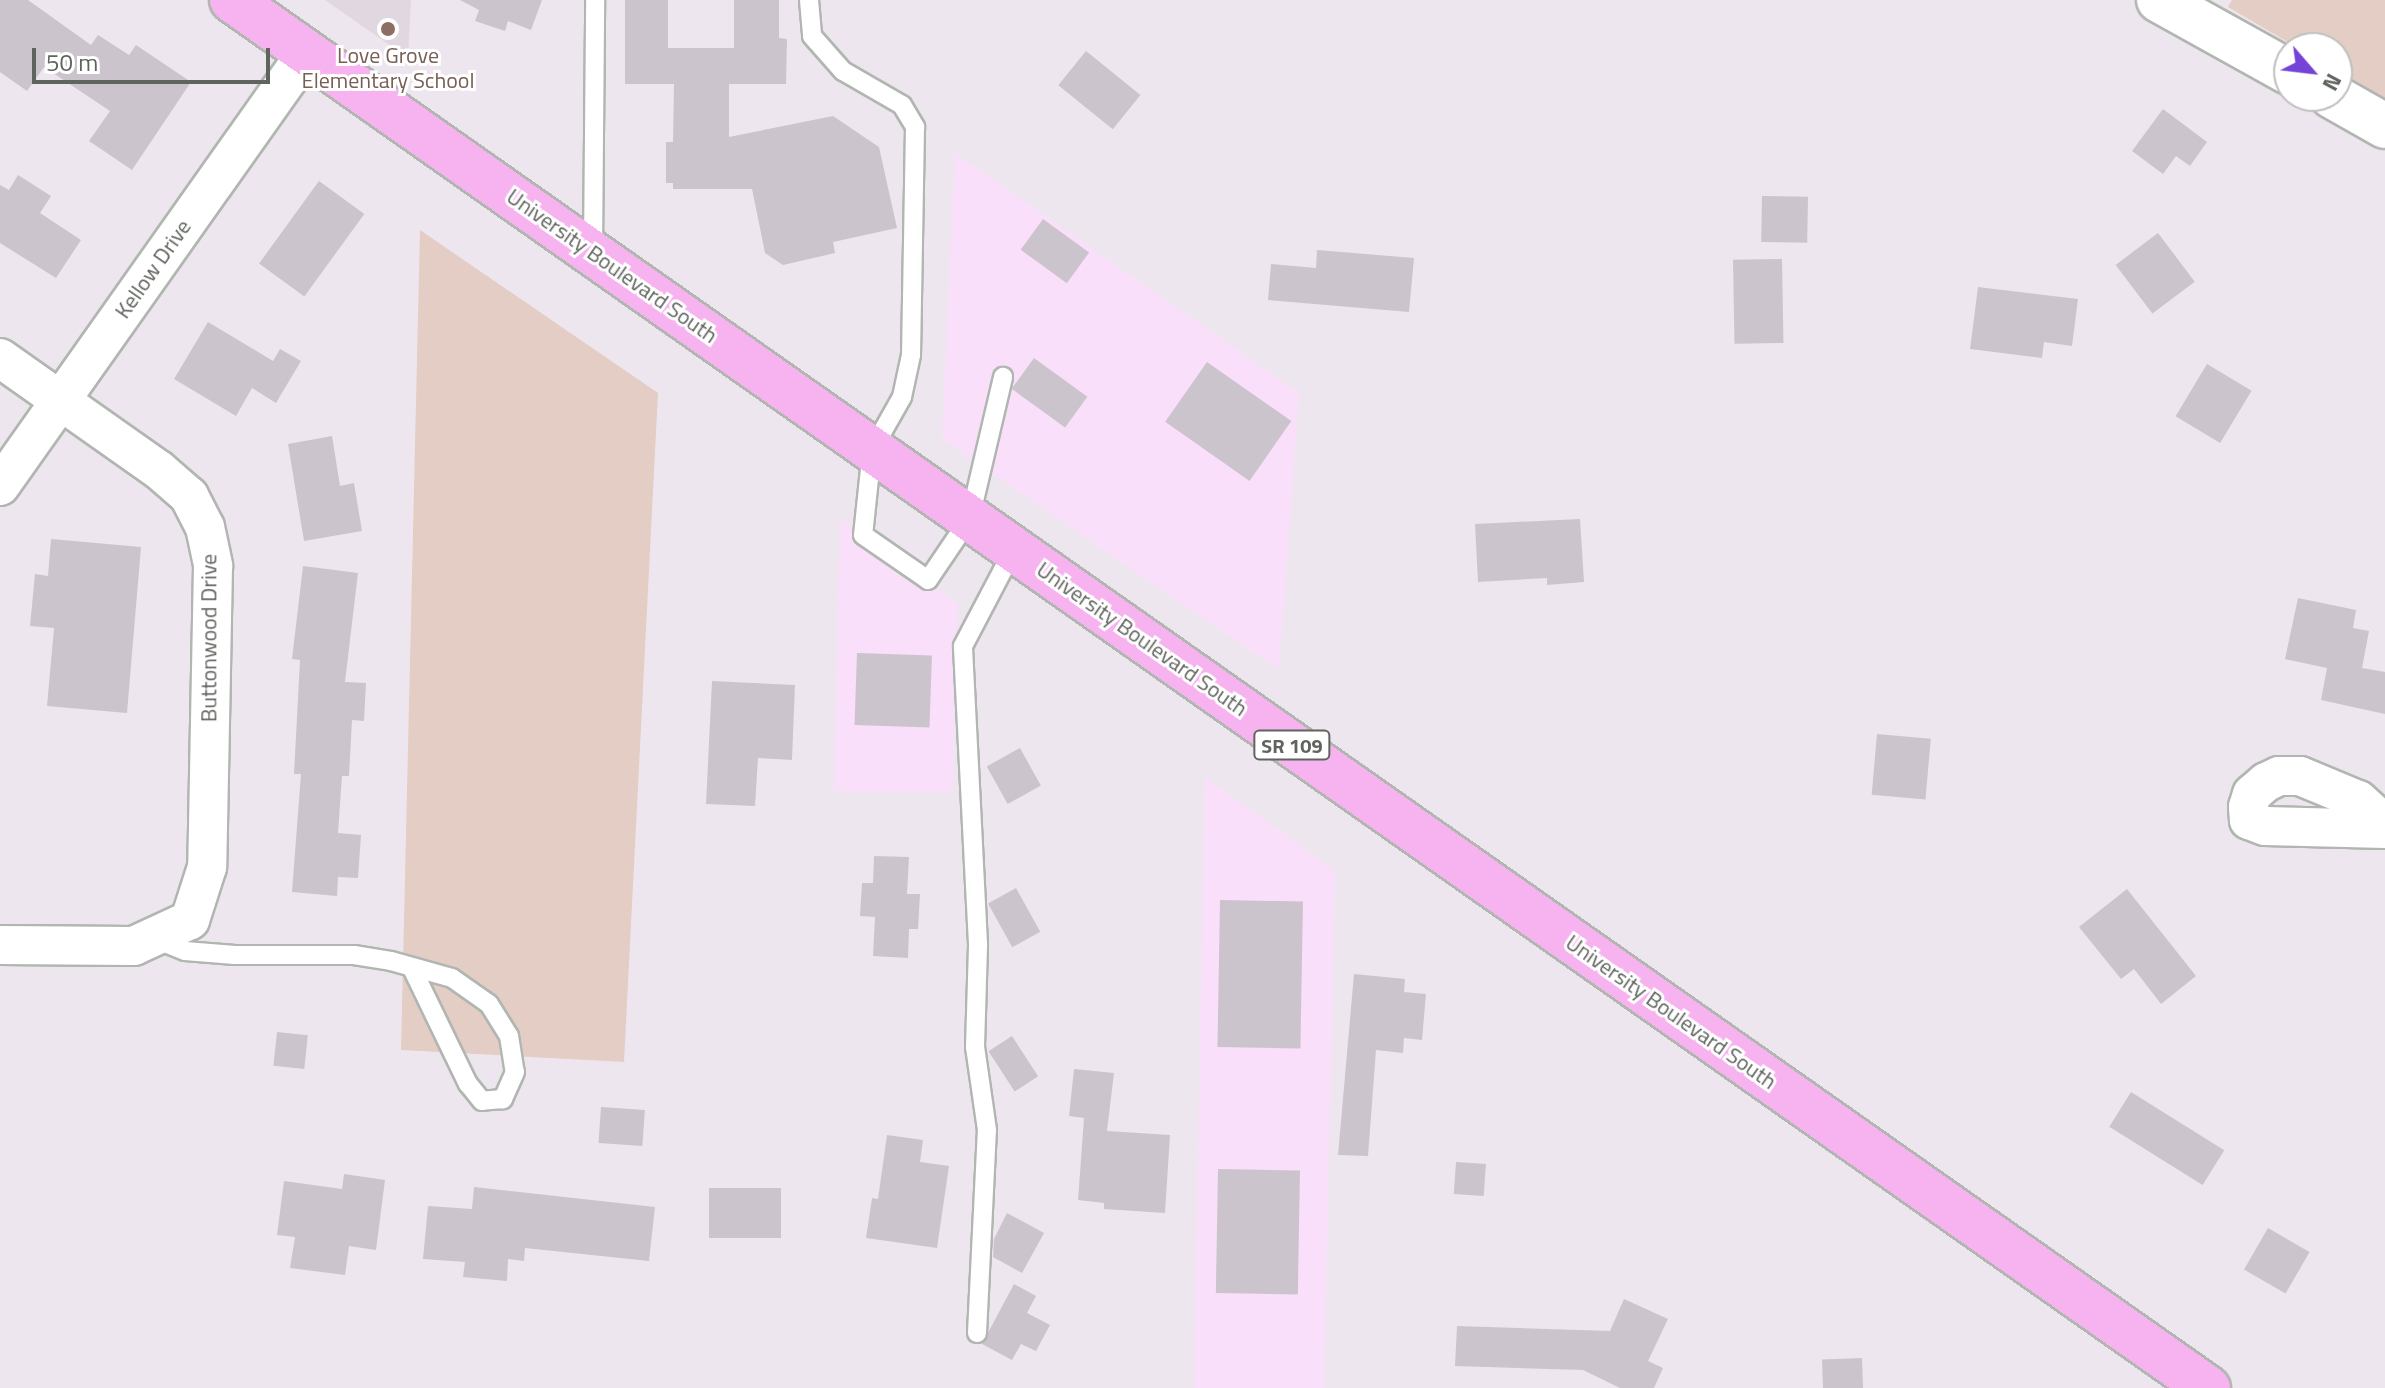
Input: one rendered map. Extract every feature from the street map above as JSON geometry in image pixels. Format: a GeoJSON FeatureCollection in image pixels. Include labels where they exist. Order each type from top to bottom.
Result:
{"type":"FeatureCollection","features":[{"type":"Feature","properties":{"kind":"main road","name":"University Boulevard South"},"geometry":{"type":"LineString","coordinates":[[232,0],[2208,1388]]}},
{"type":"Feature","properties":{"kind":"street"},"geometry":{"type":"LineString","coordinates":[[2159,0],[2273,63]]}},
{"type":"Feature","properties":{"kind":"street","name":"Kellow Drive"},"geometry":{"type":"LineString","coordinates":[[0,486],[307,52]]}},
{"type":"Feature","properties":{"kind":"street"},"geometry":{"type":"LineString","coordinates":[[2353,108],[2385,126]]}},
{"type":"Feature","properties":{"kind":"street","name":"Buttonwood Drive"},"geometry":{"type":"LineString","coordinates":[[0,358],[189,496],[205,527],[213,566],[207,867],[190,920],[152,938]]}},
{"type":"Feature","properties":{"kind":"street"},"geometry":{"type":"LineString","coordinates":[[0,945],[134,946],[152,938]]}},
{"type":"Feature","properties":{"kind":"lane"},"geometry":{"type":"LineString","coordinates":[[593,252],[595,0]]}},
{"type":"Feature","properties":{"kind":"lane"},"geometry":{"type":"LineString","coordinates":[[809,0],[812,36],[843,71],[902,105],[915,127],[911,355],[902,397],[872,450],[863,535],[928,580],[970,518],[1003,377]]}},
{"type":"Feature","properties":{"kind":"lane"},"geometry":{"type":"LineString","coordinates":[[977,1333],[987,1130],[975,1047],[978,944],[963,646],[1014,549]]}},
{"type":"Feature","properties":{"kind":"lane"},"geometry":{"type":"LineString","coordinates":[[152,938],[185,951],[235,955],[354,955],[412,968],[452,978],[489,1004],[509,1036],[515,1072],[503,1099],[482,1101],[468,1084],[412,968]]}},
{"type":"Feature","properties":{"kind":"shaded area","name":"Love Grove Elementary School"},"geometry":{"type":"Polygon","coordinates":[[[325,0],[411,0],[408,58],[325,0]]]}},
{"type":"Feature","properties":{"kind":"shaded area"},"geometry":{"type":"Polygon","coordinates":[[[2232,0],[2385,0],[2385,99],[2353,80],[2353,32],[2273,33],[2228,7],[2232,0]]]}},
{"type":"Feature","properties":{"kind":"shaded area"},"geometry":{"type":"Polygon","coordinates":[[[955,153],[1299,393],[1279,670],[942,439],[955,153]]]}},
{"type":"Feature","properties":{"kind":"shaded area"},"geometry":{"type":"Polygon","coordinates":[[[420,230],[658,393],[624,1062],[401,1050],[420,230]]]}},
{"type":"Feature","properties":{"kind":"shaded area"},"geometry":{"type":"Polygon","coordinates":[[[840,518],[958,604],[952,792],[834,791],[840,518]]]}},
{"type":"Feature","properties":{"kind":"shaded area"},"geometry":{"type":"Polygon","coordinates":[[[1205,777],[1335,871],[1324,1388],[1194,1388],[1205,777]]]}},
{"type":"Feature","properties":{"kind":"building"},"geometry":{"type":"Polygon","coordinates":[[[0,0],[28,0],[91,45],[98,35],[129,55],[136,45],[191,82],[132,170],[89,141],[110,111],[44,67],[27,91],[0,72],[0,0]]]}},
{"type":"Feature","properties":{"kind":"building"},"geometry":{"type":"Polygon","coordinates":[[[460,0],[542,0],[531,30],[508,21],[505,31],[475,21],[479,10],[460,0]]]}},
{"type":"Feature","properties":{"kind":"building"},"geometry":{"type":"Polygon","coordinates":[[[625,0],[668,0],[668,48],[734,48],[734,0],[779,0],[779,38],[787,39],[786,84],[729,84],[729,137],[833,116],[879,147],[897,228],[833,242],[835,253],[783,265],[765,253],[752,189],[673,189],[673,183],[666,183],[666,142],[673,142],[674,84],[625,84],[625,0]]]}},
{"type":"Feature","properties":{"kind":"building"},"geometry":{"type":"Polygon","coordinates":[[[1086,51],[1140,95],[1113,129],[1058,85],[1086,51]]]}},
{"type":"Feature","properties":{"kind":"building"},"geometry":{"type":"Polygon","coordinates":[[[2163,109],[2207,142],[2190,166],[2176,156],[2163,174],[2132,151],[2163,109]]]}},
{"type":"Feature","properties":{"kind":"building"},"geometry":{"type":"Polygon","coordinates":[[[18,175],[51,196],[40,213],[81,240],[56,278],[0,243],[0,185],[9,190],[18,175]]]}},
{"type":"Feature","properties":{"kind":"building"},"geometry":{"type":"Polygon","coordinates":[[[319,181],[364,214],[304,296],[259,264],[319,181]]]}},
{"type":"Feature","properties":{"kind":"building"},"geometry":{"type":"Polygon","coordinates":[[[1762,196],[1808,197],[1807,243],[1761,242],[1762,196]]]}},
{"type":"Feature","properties":{"kind":"building"},"geometry":{"type":"Polygon","coordinates":[[[1043,219],[1089,253],[1067,283],[1021,250],[1043,219]]]}},
{"type":"Feature","properties":{"kind":"building"},"geometry":{"type":"Polygon","coordinates":[[[2158,233],[2195,282],[2152,314],[2116,265],[2158,233]]]}},
{"type":"Feature","properties":{"kind":"building"},"geometry":{"type":"Polygon","coordinates":[[[1317,250],[1414,258],[1409,312],[1268,300],[1271,264],[1316,268],[1317,250]]]}},
{"type":"Feature","properties":{"kind":"building"},"geometry":{"type":"Polygon","coordinates":[[[1782,259],[1783,343],[1734,344],[1733,260],[1782,259]]]}},
{"type":"Feature","properties":{"kind":"building"},"geometry":{"type":"Polygon","coordinates":[[[1978,287],[2078,299],[2072,346],[2044,342],[2042,358],[1970,349],[1978,287]]]}},
{"type":"Feature","properties":{"kind":"building"},"geometry":{"type":"Polygon","coordinates":[[[208,322],[273,361],[280,349],[301,361],[276,403],[252,388],[236,416],[174,379],[208,322]]]}},
{"type":"Feature","properties":{"kind":"building"},"geometry":{"type":"Polygon","coordinates":[[[1034,358],[1087,397],[1065,428],[1012,389],[1034,358]]]}},
{"type":"Feature","properties":{"kind":"building"},"geometry":{"type":"Polygon","coordinates":[[[1207,362],[1291,421],[1250,481],[1165,422],[1207,362]]]}},
{"type":"Feature","properties":{"kind":"building"},"geometry":{"type":"Polygon","coordinates":[[[2207,364],[2252,391],[2220,443],[2176,416],[2207,364]]]}},
{"type":"Feature","properties":{"kind":"building"},"geometry":{"type":"Polygon","coordinates":[[[332,436],[340,486],[354,483],[362,531],[304,541],[288,444],[332,436]]]}},
{"type":"Feature","properties":{"kind":"building"},"geometry":{"type":"Polygon","coordinates":[[[1580,519],[1584,582],[1547,585],[1547,578],[1478,582],[1475,524],[1580,519]]]}},
{"type":"Feature","properties":{"kind":"building"},"geometry":{"type":"Polygon","coordinates":[[[51,539],[141,547],[127,713],[47,706],[54,628],[30,626],[35,574],[48,576],[51,539]]]}},
{"type":"Feature","properties":{"kind":"building"},"geometry":{"type":"Polygon","coordinates":[[[303,566],[358,573],[345,682],[366,683],[364,721],[352,720],[349,776],[342,776],[338,833],[361,835],[358,878],[338,877],[337,896],[292,892],[301,774],[294,774],[300,660],[292,659],[303,566]]]}},
{"type":"Feature","properties":{"kind":"building"},"geometry":{"type":"Polygon","coordinates":[[[2298,598],[2356,610],[2353,628],[2369,631],[2362,668],[2385,672],[2385,714],[2321,700],[2327,668],[2285,659],[2298,598]]]}},
{"type":"Feature","properties":{"kind":"building"},"geometry":{"type":"Polygon","coordinates":[[[857,653],[932,656],[929,728],[854,725],[857,653]]]}},
{"type":"Feature","properties":{"kind":"building"},"geometry":{"type":"Polygon","coordinates":[[[712,681],[795,685],[792,760],[758,758],[755,806],[706,804],[712,681]]]}},
{"type":"Feature","properties":{"kind":"building"},"geometry":{"type":"Polygon","coordinates":[[[1877,734],[1931,739],[1925,799],[1872,795],[1877,734]]]}},
{"type":"Feature","properties":{"kind":"building"},"geometry":{"type":"Polygon","coordinates":[[[1020,748],[1041,786],[1008,804],[987,766],[1020,748]]]}},
{"type":"Feature","properties":{"kind":"building"},"geometry":{"type":"Polygon","coordinates":[[[874,856],[909,857],[907,894],[920,894],[918,929],[909,929],[908,958],[873,956],[875,917],[860,916],[862,883],[873,883],[874,856]]]}},
{"type":"Feature","properties":{"kind":"building"},"geometry":{"type":"Polygon","coordinates":[[[1016,888],[1040,932],[1012,947],[988,904],[1016,888]]]}},
{"type":"Feature","properties":{"kind":"building"},"geometry":{"type":"Polygon","coordinates":[[[2127,889],[2196,976],[2161,1004],[2134,969],[2121,979],[2079,927],[2127,889]]]}},
{"type":"Feature","properties":{"kind":"building"},"geometry":{"type":"Polygon","coordinates":[[[1220,900],[1303,901],[1300,1048],[1217,1047],[1220,900]]]}},
{"type":"Feature","properties":{"kind":"building"},"geometry":{"type":"Polygon","coordinates":[[[1354,974],[1405,979],[1404,992],[1426,994],[1422,1040],[1404,1038],[1403,1053],[1376,1050],[1368,1156],[1338,1155],[1354,974]]]}},
{"type":"Feature","properties":{"kind":"building"},"geometry":{"type":"Polygon","coordinates":[[[277,1032],[308,1035],[304,1069],[273,1066],[277,1032]]]}},
{"type":"Feature","properties":{"kind":"building"},"geometry":{"type":"Polygon","coordinates":[[[1012,1036],[1038,1076],[1015,1092],[989,1051],[1012,1036]]]}},
{"type":"Feature","properties":{"kind":"building"},"geometry":{"type":"Polygon","coordinates":[[[1074,1069],[1114,1073],[1107,1131],[1170,1135],[1165,1213],[1104,1209],[1104,1203],[1078,1200],[1084,1118],[1069,1116],[1074,1069]]]}},
{"type":"Feature","properties":{"kind":"building"},"geometry":{"type":"Polygon","coordinates":[[[2131,1092],[2224,1150],[2203,1185],[2109,1127],[2131,1092]]]}},
{"type":"Feature","properties":{"kind":"building"},"geometry":{"type":"Polygon","coordinates":[[[601,1107],[645,1110],[642,1146],[598,1143],[601,1107]]]}},
{"type":"Feature","properties":{"kind":"building"},"geometry":{"type":"Polygon","coordinates":[[[887,1135],[923,1140],[920,1162],[949,1166],[937,1248],[866,1238],[872,1198],[878,1199],[887,1135]]]}},
{"type":"Feature","properties":{"kind":"building"},"geometry":{"type":"Polygon","coordinates":[[[1456,1162],[1486,1164],[1484,1196],[1454,1194],[1456,1162]]]}},
{"type":"Feature","properties":{"kind":"building"},"geometry":{"type":"Polygon","coordinates":[[[1218,1169],[1300,1170],[1298,1294],[1216,1293],[1218,1169]]]}},
{"type":"Feature","properties":{"kind":"building"},"geometry":{"type":"Polygon","coordinates":[[[344,1174],[385,1180],[376,1250],[349,1246],[345,1275],[290,1268],[295,1237],[277,1235],[284,1181],[342,1189],[344,1174]]]}},
{"type":"Feature","properties":{"kind":"building"},"geometry":{"type":"Polygon","coordinates":[[[474,1187],[655,1207],[649,1261],[525,1248],[524,1261],[508,1259],[507,1281],[463,1277],[465,1262],[423,1259],[428,1206],[472,1209],[474,1187]]]}},
{"type":"Feature","properties":{"kind":"building"},"geometry":{"type":"Polygon","coordinates":[[[709,1188],[781,1188],[781,1238],[709,1238],[709,1188]]]}},
{"type":"Feature","properties":{"kind":"building"},"geometry":{"type":"Polygon","coordinates":[[[1007,1213],[1044,1233],[1022,1273],[993,1257],[994,1239],[1007,1213]]]}},
{"type":"Feature","properties":{"kind":"building"},"geometry":{"type":"Polygon","coordinates":[[[2268,1228],[2310,1252],[2286,1294],[2244,1270],[2268,1228]]]}},
{"type":"Feature","properties":{"kind":"building"},"geometry":{"type":"Polygon","coordinates":[[[1014,1284],[1036,1296],[1027,1313],[1050,1325],[1036,1351],[1021,1344],[1012,1360],[982,1344],[1014,1284]]]}},
{"type":"Feature","properties":{"kind":"building"},"geometry":{"type":"Polygon","coordinates":[[[1624,1299],[1668,1319],[1648,1361],[1663,1368],[1654,1388],[1620,1388],[1583,1370],[1455,1366],[1457,1326],[1610,1331],[1624,1299]]]}},
{"type":"Feature","properties":{"kind":"building"},"geometry":{"type":"Polygon","coordinates":[[[1862,1358],[1863,1388],[1823,1388],[1822,1359],[1862,1358]]]}},
{"type":"Feature","properties":{"kind":"place","name":"Love Grove Elementary School"},"geometry":{"type":"Point","coordinates":[388,29]}}]}
